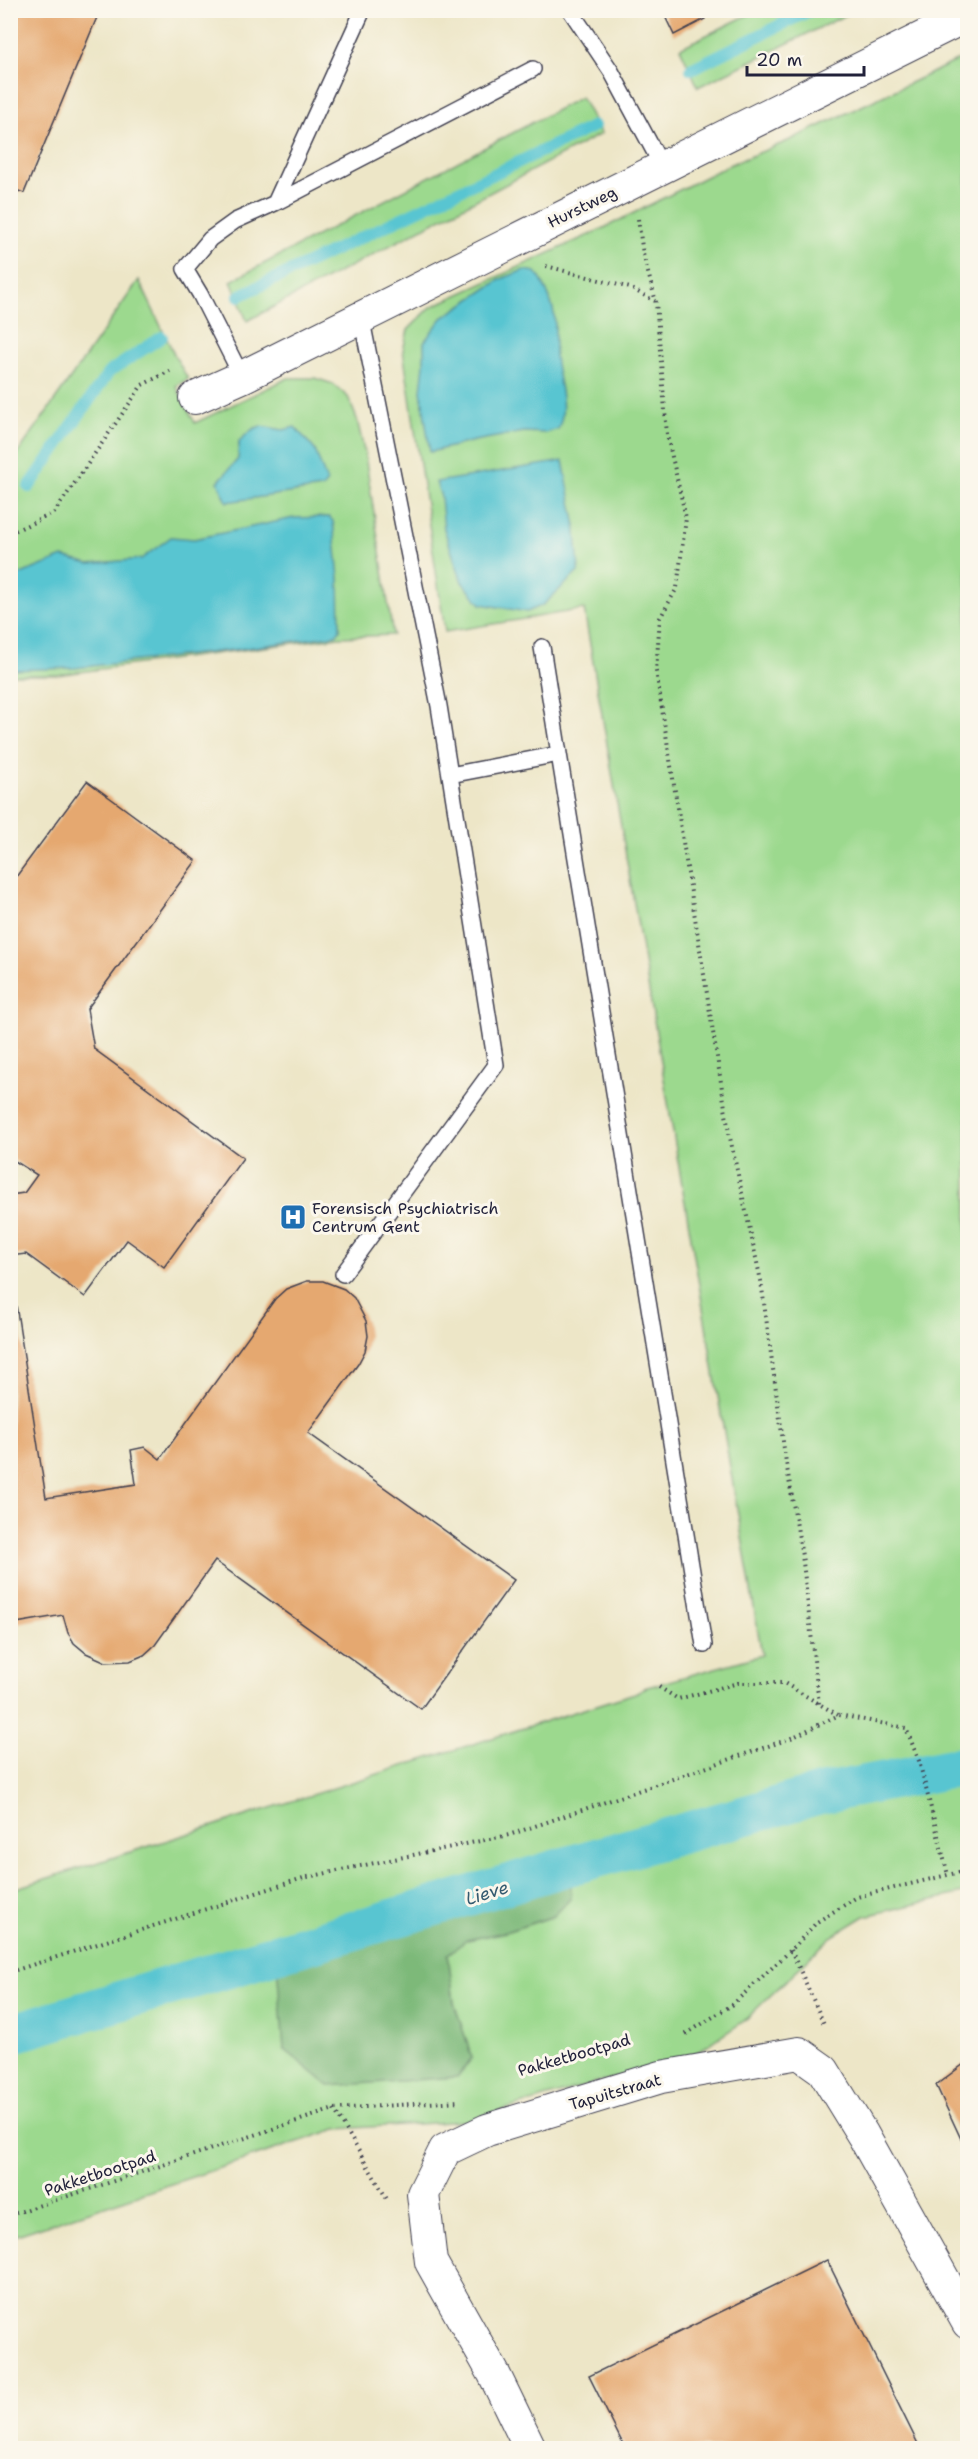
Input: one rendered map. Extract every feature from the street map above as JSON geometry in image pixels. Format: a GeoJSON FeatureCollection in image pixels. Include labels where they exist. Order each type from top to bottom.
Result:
{"type":"FeatureCollection","features":[{"type":"Feature","properties":{"kind":"street","name":"Hurstweg"},"geometry":{"type":"LineString","coordinates":[[195,398],[242,377],[968,15]]}},
{"type":"Feature","properties":{"kind":"street","name":"Tapuitstraat"},"geometry":{"type":"LineString","coordinates":[[530,2448],[494,2374],[431,2262],[423,2194],[445,2150],[487,2130],[661,2077],[799,2053],[810,2060]]}},
{"type":"Feature","properties":{"kind":"street"},"geometry":{"type":"LineString","coordinates":[[810,2060],[823,2070],[863,2134],[968,2323]]}},
{"type":"Feature","properties":{"kind":"lane"},"geometry":{"type":"LineString","coordinates":[[274,203],[363,10]]}},
{"type":"Feature","properties":{"kind":"lane"},"geometry":{"type":"LineString","coordinates":[[570,10],[611,70],[662,166]]}},
{"type":"Feature","properties":{"kind":"lane"},"geometry":{"type":"LineString","coordinates":[[242,377],[206,304],[184,269],[210,238],[235,221],[534,69]]}},
{"type":"Feature","properties":{"kind":"lane"},"geometry":{"type":"LineString","coordinates":[[343,1274],[496,1065],[439,705],[361,316]]}},
{"type":"Feature","properties":{"kind":"lane"},"geometry":{"type":"LineString","coordinates":[[542,647],[704,1645]]}},
{"type":"Feature","properties":{"kind":"lane"},"geometry":{"type":"LineString","coordinates":[[450,775],[559,754]]}},
{"type":"Feature","properties":{"kind":"path"},"geometry":{"type":"LineString","coordinates":[[632,182],[643,254],[656,302],[667,435],[686,518],[677,588],[660,618],[656,670],[729,1133],[760,1281],[803,1562],[819,1704]]}},
{"type":"Feature","properties":{"kind":"path"},"geometry":{"type":"LineString","coordinates":[[522,236],[540,265],[630,288],[656,302]]}},
{"type":"Feature","properties":{"kind":"path"},"geometry":{"type":"LineString","coordinates":[[659,1687],[678,1699],[738,1683],[784,1683],[839,1715],[906,1728],[919,1761],[948,1875]]}},
{"type":"Feature","properties":{"kind":"path"},"geometry":{"type":"LineString","coordinates":[[10,1972],[303,1878],[509,1835],[789,1739],[839,1715]]}},
{"type":"Feature","properties":{"kind":"path"},"geometry":{"type":"LineString","coordinates":[[684,2036],[732,2005],[791,1950],[817,1922],[857,1897],[968,1870]]}},
{"type":"Feature","properties":{"kind":"path"},"geometry":{"type":"LineString","coordinates":[[791,1950],[826,2030],[810,2060]]}},
{"type":"Feature","properties":{"kind":"path","name":"Pakketbootpad"},"geometry":{"type":"LineString","coordinates":[[10,2215],[334,2109],[461,2101]]}},
{"type":"Feature","properties":{"kind":"path"},"geometry":{"type":"LineString","coordinates":[[334,2109],[387,2200],[424,2202]]}},
{"type":"Feature","properties":{"kind":"green space"},"geometry":{"type":"Polygon","coordinates":[[[756,11],[854,11],[698,87],[680,48],[756,11]]]}},
{"type":"Feature","properties":{"kind":"green space"},"geometry":{"type":"Polygon","coordinates":[[[967,56],[967,1892],[865,1916],[831,1937],[744,2021],[693,2055],[465,2121],[337,2129],[11,2237],[10,1890],[635,1693],[644,1688],[762,1655],[584,609],[445,632],[403,350],[408,330],[431,307],[602,229],[729,165],[788,141],[967,56]],[[554,1916],[276,1954],[472,2058],[454,2003],[448,1954],[466,1940],[505,1932],[554,1916]]]}},
{"type":"Feature","properties":{"kind":"green space"},"geometry":{"type":"Polygon","coordinates":[[[581,97],[601,134],[247,321],[231,281],[581,97]]]}},
{"type":"Feature","properties":{"kind":"green space"},"geometry":{"type":"Polygon","coordinates":[[[139,280],[188,379],[176,386],[195,423],[288,378],[315,378],[333,384],[348,397],[357,419],[365,455],[393,635],[339,637],[57,675],[11,675],[11,463],[139,280]]]}},
{"type":"Feature","properties":{"kind":"green space"},"geometry":{"type":"Polygon","coordinates":[[[558,1869],[571,1879],[571,1898],[554,1916],[505,1932],[467,1940],[448,1954],[454,2003],[472,2058],[457,2077],[329,2086],[284,2049],[276,1954],[558,1869]]]}},
{"type":"Feature","properties":{"kind":"water"},"geometry":{"type":"Polygon","coordinates":[[[524,270],[536,272],[553,309],[555,356],[562,402],[558,429],[546,433],[524,432],[430,452],[421,391],[424,342],[442,318],[501,279],[524,270]]]}},
{"type":"Feature","properties":{"kind":"water"},"geometry":{"type":"Polygon","coordinates":[[[261,426],[283,430],[295,427],[315,450],[327,482],[322,488],[227,502],[218,482],[238,459],[239,441],[253,429],[261,426]]]}},
{"type":"Feature","properties":{"kind":"water"},"geometry":{"type":"Polygon","coordinates":[[[563,461],[575,521],[579,571],[543,605],[527,612],[481,604],[462,582],[444,529],[441,497],[436,482],[563,461]]]}},
{"type":"Feature","properties":{"kind":"water"},"geometry":{"type":"Polygon","coordinates":[[[329,517],[333,521],[339,578],[340,630],[336,635],[233,650],[75,668],[11,670],[11,578],[63,557],[89,564],[141,559],[171,537],[194,539],[294,518],[329,517]]]}},
{"type":"Feature","properties":{"kind":"building"},"geometry":{"type":"Polygon","coordinates":[[[10,10],[100,10],[24,193],[10,188],[10,10]]]}},
{"type":"Feature","properties":{"kind":"building"},"geometry":{"type":"Polygon","coordinates":[[[662,10],[701,10],[705,19],[674,35],[662,10]]]}},
{"type":"Feature","properties":{"kind":"building"},"geometry":{"type":"Polygon","coordinates":[[[87,781],[196,861],[87,1009],[94,1049],[243,1158],[164,1267],[127,1240],[85,1297],[26,1254],[10,1256],[10,1195],[24,1193],[37,1175],[10,1158],[10,885],[87,781]]]}},
{"type":"Feature","properties":{"kind":"building"},"geometry":{"type":"Polygon","coordinates":[[[12,1279],[46,1498],[136,1484],[131,1450],[145,1447],[160,1459],[275,1299],[286,1289],[307,1281],[323,1281],[344,1289],[354,1298],[366,1321],[368,1336],[365,1351],[308,1433],[514,1580],[421,1709],[215,1561],[155,1645],[144,1655],[130,1661],[106,1662],[86,1653],[74,1643],[68,1633],[63,1615],[10,1624],[12,1279]]]}},
{"type":"Feature","properties":{"kind":"building"},"geometry":{"type":"Polygon","coordinates":[[[968,2061],[968,2154],[936,2085],[968,2061]]]}},
{"type":"Feature","properties":{"kind":"building"},"geometry":{"type":"Polygon","coordinates":[[[827,2260],[920,2448],[625,2448],[589,2376],[827,2260]]]}},
{"type":"Feature","properties":{"kind":"waterway"},"geometry":{"type":"LineString","coordinates":[[691,69],[811,10]]}},
{"type":"Feature","properties":{"kind":"waterway"},"geometry":{"type":"LineString","coordinates":[[239,296],[594,126]]}},
{"type":"Feature","properties":{"kind":"waterway"},"geometry":{"type":"LineString","coordinates":[[29,487],[109,372],[162,337]]}},
{"type":"Feature","properties":{"kind":"waterway","name":"Lieve"},"geometry":{"type":"LineString","coordinates":[[10,2034],[558,1869],[820,1794],[968,1765]]}},
{"type":"Feature","properties":{"kind":"place","name":"Forensisch Psychiatrisch Centrum Gent"},"geometry":{"type":"Point","coordinates":[293,1217]}}]}
